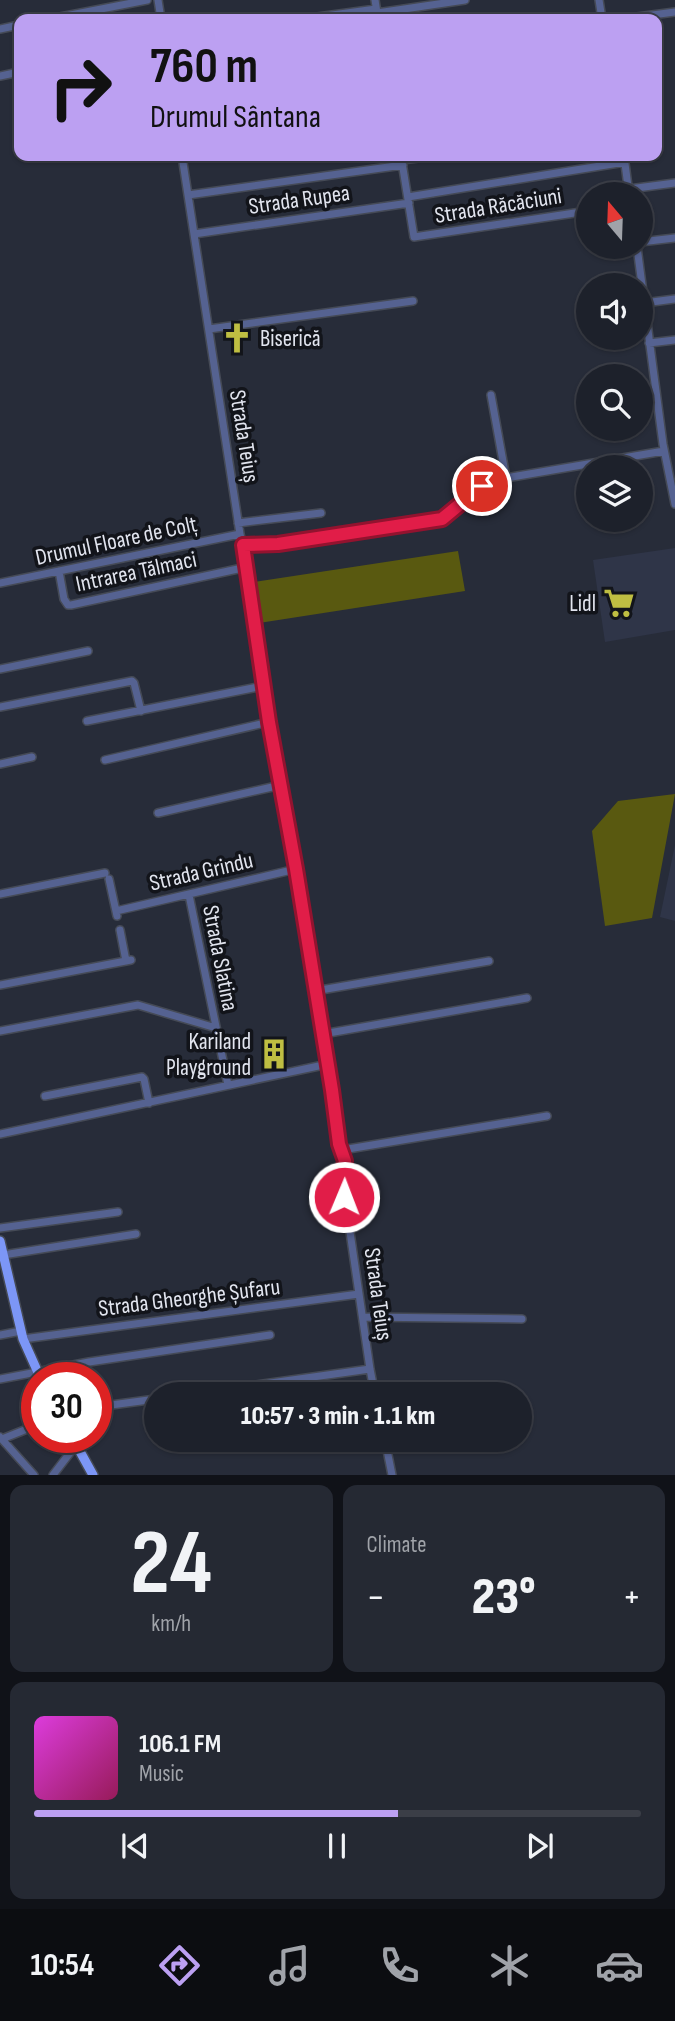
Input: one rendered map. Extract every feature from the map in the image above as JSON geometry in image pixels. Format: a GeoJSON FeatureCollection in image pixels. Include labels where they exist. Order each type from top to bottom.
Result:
{"type":"FeatureCollection","features":[{"type":"Feature","properties":{"kind":"main road"},"geometry":{"type":"LineString","coordinates":[[0,1241],[6,1283],[33,1362]]}},
{"type":"Feature","properties":{"kind":"main road"},"geometry":{"type":"LineString","coordinates":[[81,1453],[93,1475]]}},
{"type":"Feature","properties":{"kind":"street"},"geometry":{"type":"LineString","coordinates":[[76,14],[147,0]]}},
{"type":"Feature","properties":{"kind":"street"},"geometry":{"type":"LineString","coordinates":[[375,0],[377,14],[465,0]]}},
{"type":"Feature","properties":{"kind":"street","name":"Strada Teiuș"},"geometry":{"type":"LineString","coordinates":[[183,161],[247,567],[263,686],[296,869],[337,1134],[345,1164],[342,1184],[372,1382]]}},
{"type":"Feature","properties":{"kind":"street"},"geometry":{"type":"LineString","coordinates":[[188,195],[396,161]]}},
{"type":"Feature","properties":{"kind":"street"},"geometry":{"type":"LineString","coordinates":[[402,161],[408,200]]}},
{"type":"Feature","properties":{"kind":"street","name":"Strada Rupea"},"geometry":{"type":"LineString","coordinates":[[194,234],[408,200],[614,161]]}},
{"type":"Feature","properties":{"kind":"street"},"geometry":{"type":"LineString","coordinates":[[625,161],[628,182]]}},
{"type":"Feature","properties":{"kind":"street"},"geometry":{"type":"LineString","coordinates":[[653,187],[675,183]]}},
{"type":"Feature","properties":{"kind":"street","name":"Strada Răcăciuni"},"geometry":{"type":"LineString","coordinates":[[408,200],[414,237],[576,213]]}},
{"type":"Feature","properties":{"kind":"street"},"geometry":{"type":"LineString","coordinates":[[653,241],[675,238]]}},
{"type":"Feature","properties":{"kind":"street"},"geometry":{"type":"LineString","coordinates":[[653,302],[675,299]]}},
{"type":"Feature","properties":{"kind":"street"},"geometry":{"type":"LineString","coordinates":[[209,329],[413,301]]}},
{"type":"Feature","properties":{"kind":"street"},"geometry":{"type":"LineString","coordinates":[[653,343],[675,340]]}},
{"type":"Feature","properties":{"kind":"street"},"geometry":{"type":"LineString","coordinates":[[650,350],[664,451],[675,504]]}},
{"type":"Feature","properties":{"kind":"street"},"geometry":{"type":"LineString","coordinates":[[491,395],[506,478]]}},
{"type":"Feature","properties":{"kind":"street"},"geometry":{"type":"LineString","coordinates":[[243,545],[278,544],[442,519],[482,486],[506,478],[664,451]]}},
{"type":"Feature","properties":{"kind":"street"},"geometry":{"type":"LineString","coordinates":[[238,523],[321,513]]}},
{"type":"Feature","properties":{"kind":"street","name":"Drumul Floare de Colț"},"geometry":{"type":"LineString","coordinates":[[0,583],[240,534]]}},
{"type":"Feature","properties":{"kind":"street","name":"Intrarea Tălmaci"},"geometry":{"type":"LineString","coordinates":[[59,571],[64,599],[71,605],[247,567]]}},
{"type":"Feature","properties":{"kind":"street"},"geometry":{"type":"LineString","coordinates":[[0,669],[88,651]]}},
{"type":"Feature","properties":{"kind":"street"},"geometry":{"type":"LineString","coordinates":[[0,707],[133,681],[141,710]]}},
{"type":"Feature","properties":{"kind":"street"},"geometry":{"type":"LineString","coordinates":[[87,721],[263,686]]}},
{"type":"Feature","properties":{"kind":"street"},"geometry":{"type":"LineString","coordinates":[[105,760],[269,722]]}},
{"type":"Feature","properties":{"kind":"street"},"geometry":{"type":"LineString","coordinates":[[0,764],[32,757]]}},
{"type":"Feature","properties":{"kind":"street"},"geometry":{"type":"LineString","coordinates":[[158,813],[281,785]]}},
{"type":"Feature","properties":{"kind":"street","name":"Strada Grindu"},"geometry":{"type":"LineString","coordinates":[[0,897],[107,876],[116,914],[296,869]]}},
{"type":"Feature","properties":{"kind":"street","name":"Strada Slatina"},"geometry":{"type":"LineString","coordinates":[[189,895],[228,1086]]}},
{"type":"Feature","properties":{"kind":"street"},"geometry":{"type":"LineString","coordinates":[[0,897],[18,896]]}},
{"type":"Feature","properties":{"kind":"street"},"geometry":{"type":"LineString","coordinates":[[0,985],[128,960],[120,930]]}},
{"type":"Feature","properties":{"kind":"street"},"geometry":{"type":"LineString","coordinates":[[315,991],[489,961]]}},
{"type":"Feature","properties":{"kind":"street"},"geometry":{"type":"LineString","coordinates":[[323,1034],[527,998]]}},
{"type":"Feature","properties":{"kind":"street","name":"Strada Slatina"},"geometry":{"type":"LineString","coordinates":[[0,1031],[138,1005],[216,1028]]}},
{"type":"Feature","properties":{"kind":"street"},"geometry":{"type":"LineString","coordinates":[[0,1134],[328,1064]]}},
{"type":"Feature","properties":{"kind":"street"},"geometry":{"type":"LineString","coordinates":[[45,1096],[142,1077],[149,1103]]}},
{"type":"Feature","properties":{"kind":"street"},"geometry":{"type":"LineString","coordinates":[[342,1150],[547,1116]]}},
{"type":"Feature","properties":{"kind":"street"},"geometry":{"type":"LineString","coordinates":[[0,1228],[118,1212]]}},
{"type":"Feature","properties":{"kind":"street"},"geometry":{"type":"LineString","coordinates":[[3,1255],[136,1234]]}},
{"type":"Feature","properties":{"kind":"street","name":"Strada Gheorghe Șufaru"},"geometry":{"type":"LineString","coordinates":[[0,1335],[135,1323],[359,1294]]}},
{"type":"Feature","properties":{"kind":"street"},"geometry":{"type":"LineString","coordinates":[[363,1317],[522,1319]]}},
{"type":"Feature","properties":{"kind":"street"},"geometry":{"type":"LineString","coordinates":[[94,1362],[270,1335]]}},
{"type":"Feature","properties":{"kind":"street"},"geometry":{"type":"LineString","coordinates":[[278,1382],[370,1369]]}},
{"type":"Feature","properties":{"kind":"street"},"geometry":{"type":"LineString","coordinates":[[0,1379],[21,1376]]}},
{"type":"Feature","properties":{"kind":"street"},"geometry":{"type":"LineString","coordinates":[[112,1405],[144,1401]]}},
{"type":"Feature","properties":{"kind":"street"},"geometry":{"type":"LineString","coordinates":[[21,1430],[1,1438],[34,1475]]}},
{"type":"Feature","properties":{"kind":"street"},"geometry":{"type":"LineString","coordinates":[[387,1452],[392,1475]]}},
{"type":"Feature","properties":{"kind":"street"},"geometry":{"type":"LineString","coordinates":[[53,1475],[67,1453]]}},
{"type":"Feature","properties":{"kind":"shaded area"},"geometry":{"type":"Polygon","coordinates":[[[675,548],[675,630],[605,642],[593,560],[675,548]]]}},
{"type":"Feature","properties":{"kind":"shaded area"},"geometry":{"type":"Polygon","coordinates":[[[458,551],[465,591],[259,623],[254,582],[458,551]]]}},
{"type":"Feature","properties":{"kind":"shaded area"},"geometry":{"type":"Polygon","coordinates":[[[675,794],[652,918],[605,926],[592,831],[618,801],[675,794]]]}},
{"type":"Feature","properties":{"kind":"shaded area"},"geometry":{"type":"Polygon","coordinates":[[[675,845],[675,921],[660,917],[675,845]]]}},
{"type":"Feature","properties":{"kind":"place","name":"Biserică"},"geometry":{"type":"Point","coordinates":[237,338]}},
{"type":"Feature","properties":{"kind":"place","name":"Lidl"},"geometry":{"type":"Point","coordinates":[619,603]}},
{"type":"Feature","properties":{"kind":"place","name":"Kariland Playground"},"geometry":{"type":"Point","coordinates":[274,1054]}},
{"type":"Feature","properties":{"kind":"route"},"geometry":{"type":"LineString","coordinates":[[344,1197],[342,1179],[345,1161],[339,1144],[296,869],[263,686],[243,545],[278,544],[442,519],[482,486]]}}]}
